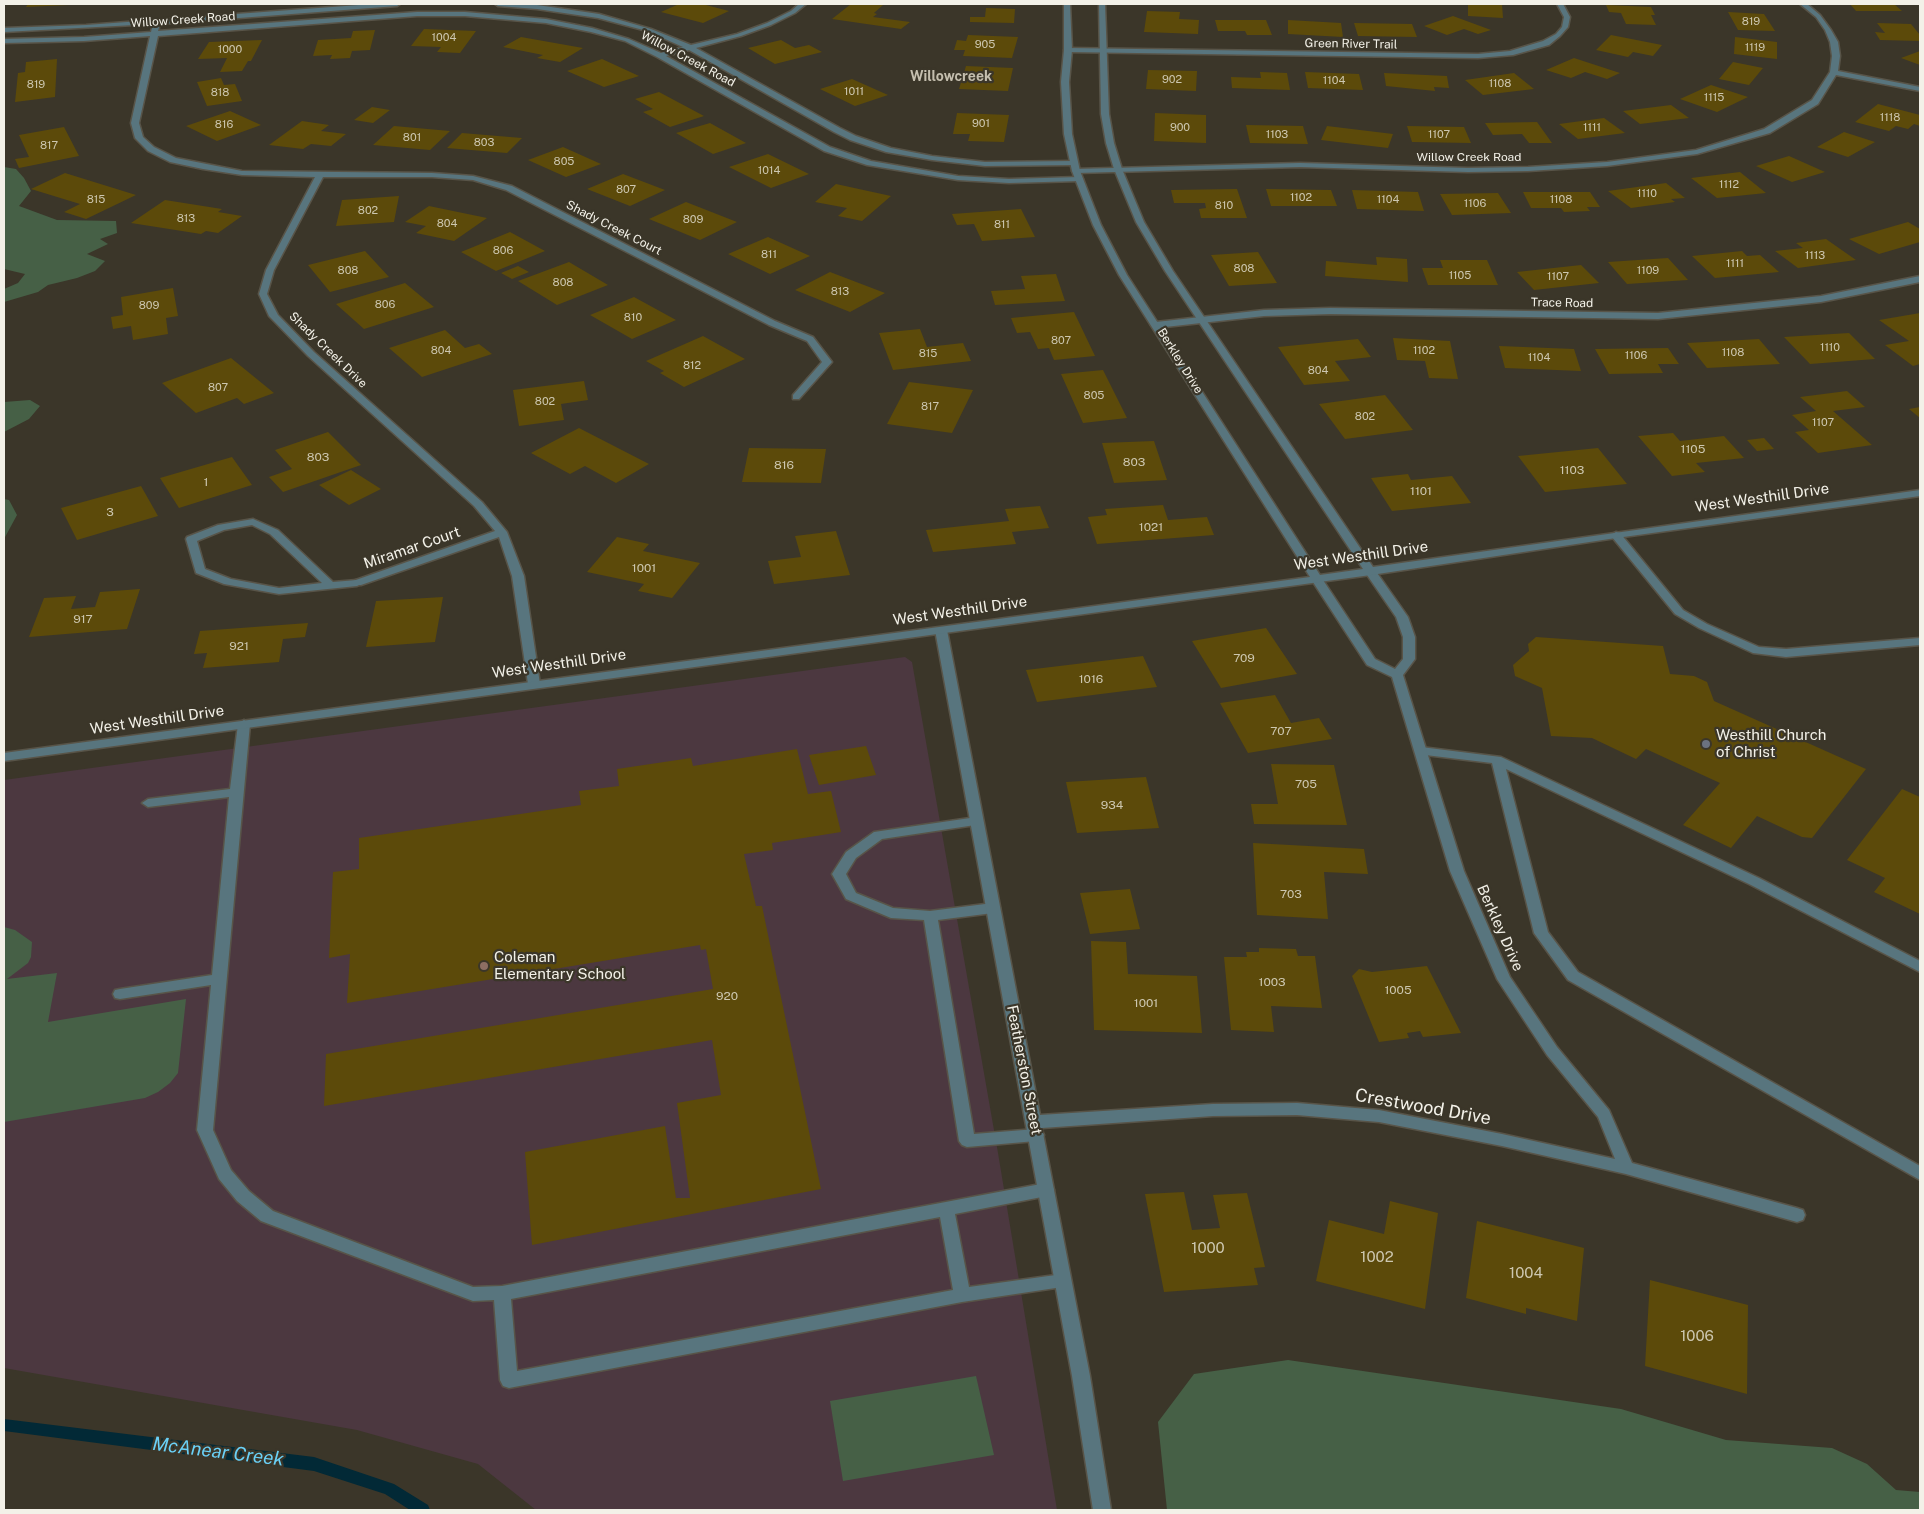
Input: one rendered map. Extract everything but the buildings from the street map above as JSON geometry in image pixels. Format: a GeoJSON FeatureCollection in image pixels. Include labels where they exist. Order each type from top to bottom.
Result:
{"type":"FeatureCollection","features":[{"type":"Feature","properties":{"kind":"street"},"geometry":{"type":"LineString","coordinates":[[263,25],[266,4]]}},
{"type":"Feature","properties":{"kind":"street","name":"Willow Creek Road"},"geometry":{"type":"LineString","coordinates":[[4,30],[157,22],[397,4]]}},
{"type":"Feature","properties":{"kind":"street","name":"Willow Creek Road"},"geometry":{"type":"LineString","coordinates":[[498,4],[521,4],[599,16],[648,30],[689,47],[853,138],[889,150],[932,158],[985,164],[1076,171]]}},
{"type":"Feature","properties":{"kind":"street"},"geometry":{"type":"LineString","coordinates":[[507,16],[521,4]]}},
{"type":"Feature","properties":{"kind":"street"},"geometry":{"type":"LineString","coordinates":[[660,55],[740,35],[769,24],[793,12],[803,4]]}},
{"type":"Feature","properties":{"kind":"street","name":"Berkley Drive"},"geometry":{"type":"LineString","coordinates":[[1067,4],[1068,50],[1065,82],[1068,134],[1076,171],[1097,225],[1123,275],[1371,662],[1397,675],[1456,871],[1504,979],[1552,1052],[1604,1114],[1626,1168]]}},
{"type":"Feature","properties":{"kind":"street"},"geometry":{"type":"LineString","coordinates":[[1102,4],[1105,114],[1118,169],[1140,222],[1202,319],[1402,617],[1408,636],[1409,659],[1397,675]]}},
{"type":"Feature","properties":{"kind":"street","name":"Green River Trail"},"geometry":{"type":"LineString","coordinates":[[1104,51],[1458,57],[1510,53],[1546,43],[1558,35],[1565,27],[1567,17],[1560,4]]}},
{"type":"Feature","properties":{"kind":"street"},"geometry":{"type":"LineString","coordinates":[[1804,4],[1818,16],[1834,42],[1836,56],[1834,72],[1920,89]]}},
{"type":"Feature","properties":{"kind":"street","name":"Willow Creek Road"},"geometry":{"type":"LineString","coordinates":[[4,41],[56,40],[416,14],[507,16],[546,21],[592,30],[627,40],[660,55],[827,149],[870,163],[958,178],[1009,180],[1076,171],[1118,169],[1292,165],[1468,170],[1528,169],[1641,160],[1697,152],[1767,131],[1815,102],[1834,72]]}},
{"type":"Feature","properties":{"kind":"street"},"geometry":{"type":"LineString","coordinates":[[157,22],[135,123],[139,138],[151,149],[173,160],[203,167],[242,173],[320,175]]}},
{"type":"Feature","properties":{"kind":"street"},"geometry":{"type":"LineString","coordinates":[[1068,50],[1104,51]]}},
{"type":"Feature","properties":{"kind":"street","name":"Shady Creek Court"},"geometry":{"type":"LineString","coordinates":[[320,175],[432,175],[473,178],[509,188],[763,318],[810,340],[827,362],[796,397]]}},
{"type":"Feature","properties":{"kind":"street","name":"Shady Creek Drive"},"geometry":{"type":"LineString","coordinates":[[320,175],[270,270],[263,294],[274,316],[311,354],[478,504],[502,532],[518,576],[534,684]]}},
{"type":"Feature","properties":{"kind":"street","name":"Trace Road"},"geometry":{"type":"LineString","coordinates":[[1156,325],[1264,312],[1330,311],[1658,316],[1821,299],[1920,279]]}},
{"type":"Feature","properties":{"kind":"street","name":"West Westhill Drive"},"geometry":{"type":"LineString","coordinates":[[4,757],[1371,572],[1616,535],[1920,493]]}},
{"type":"Feature","properties":{"kind":"street","name":"Miramar Court"},"geometry":{"type":"LineString","coordinates":[[331,586],[274,532],[254,522],[222,528],[191,539],[200,571],[228,582],[279,591],[331,586],[357,583],[502,532]]}},
{"type":"Feature","properties":{"kind":"street"},"geometry":{"type":"LineString","coordinates":[[1616,535],[1679,612],[1703,626],[1757,650],[1786,653],[1920,642]]}},
{"type":"Feature","properties":{"kind":"street","name":"Featherston Street"},"geometry":{"type":"LineString","coordinates":[[941,630],[1081,1376],[1102,1510]]}},
{"type":"Feature","properties":{"kind":"street"},"geometry":{"type":"LineString","coordinates":[[244,724],[205,1130],[225,1174],[243,1196],[267,1216],[473,1294],[502,1294],[1046,1190]]}},
{"type":"Feature","properties":{"kind":"street"},"geometry":{"type":"LineString","coordinates":[[1420,751],[1496,760],[1754,881],[1920,967]]}},
{"type":"Feature","properties":{"kind":"street"},"geometry":{"type":"LineString","coordinates":[[1496,760],[1541,934],[1573,976],[1920,1174]]}},
{"type":"Feature","properties":{"kind":"street"},"geometry":{"type":"LineString","coordinates":[[148,803],[237,792]]}},
{"type":"Feature","properties":{"kind":"street"},"geometry":{"type":"LineString","coordinates":[[977,821],[879,835],[851,855],[839,874],[850,896],[891,914],[930,916],[993,908]]}},
{"type":"Feature","properties":{"kind":"street","name":"Crestwood Drive"},"geometry":{"type":"LineString","coordinates":[[930,916],[968,1141],[1035,1128],[1213,1110],[1297,1109],[1379,1116],[1502,1140],[1626,1168],[1798,1215]]}},
{"type":"Feature","properties":{"kind":"street"},"geometry":{"type":"LineString","coordinates":[[120,994],[219,979]]}},
{"type":"Feature","properties":{"kind":"street"},"geometry":{"type":"LineString","coordinates":[[946,1208],[962,1295]]}},
{"type":"Feature","properties":{"kind":"street"},"geometry":{"type":"LineString","coordinates":[[502,1294],[508,1380],[962,1295],[1062,1281]]}},
{"type":"Feature","properties":{"kind":"shaded area","name":"Coleman Elementary School"},"geometry":{"type":"Polygon","coordinates":[[[905,657],[912,662],[998,1153],[1057,1510],[536,1510],[478,1464],[357,1430],[4,1368],[4,780],[905,657]]]}},
{"type":"Feature","properties":{"kind":"green space"},"geometry":{"type":"Polygon","coordinates":[[[4,167],[16,169],[24,178],[31,191],[19,206],[57,220],[116,221],[117,233],[100,239],[108,244],[87,254],[105,261],[95,271],[77,278],[48,285],[38,292],[4,302],[4,289],[18,283],[25,274],[4,269],[4,167]]]}},
{"type":"Feature","properties":{"kind":"green space"},"geometry":{"type":"Polygon","coordinates":[[[30,400],[40,406],[29,419],[4,432],[4,402],[30,400]]]}},
{"type":"Feature","properties":{"kind":"green space"},"geometry":{"type":"Polygon","coordinates":[[[4,499],[9,500],[17,515],[4,539],[4,499]]]}},
{"type":"Feature","properties":{"kind":"green space"},"geometry":{"type":"Polygon","coordinates":[[[4,927],[15,930],[32,942],[31,957],[28,963],[7,979],[57,973],[48,1022],[186,999],[178,1073],[170,1083],[158,1092],[145,1098],[4,1122],[4,927]]]}},
{"type":"Feature","properties":{"kind":"green space"},"geometry":{"type":"Polygon","coordinates":[[[1288,1360],[1621,1409],[1726,1440],[1832,1448],[1867,1464],[1896,1490],[1920,1492],[1920,1510],[1167,1510],[1158,1422],[1194,1374],[1288,1360]]]}},
{"type":"Feature","properties":{"kind":"green space"},"geometry":{"type":"Polygon","coordinates":[[[976,1376],[994,1455],[843,1481],[830,1401],[976,1376]]]}},
{"type":"Feature","properties":{"kind":"waterway","name":"McAnear Creek"},"geometry":{"type":"LineString","coordinates":[[4,1425],[314,1464],[389,1489],[423,1510]]}},
{"type":"Feature","properties":{"kind":"place","name":"Westhill Church of Christ"},"geometry":{"type":"Point","coordinates":[1706,744]}},
{"type":"Feature","properties":{"kind":"place","name":"Coleman Elementary School"},"geometry":{"type":"Point","coordinates":[484,966]}},
{"type":"Feature","properties":{"kind":"district","name":"Willowcreek"},"geometry":{"type":"Point","coordinates":[951,77]}}]}
